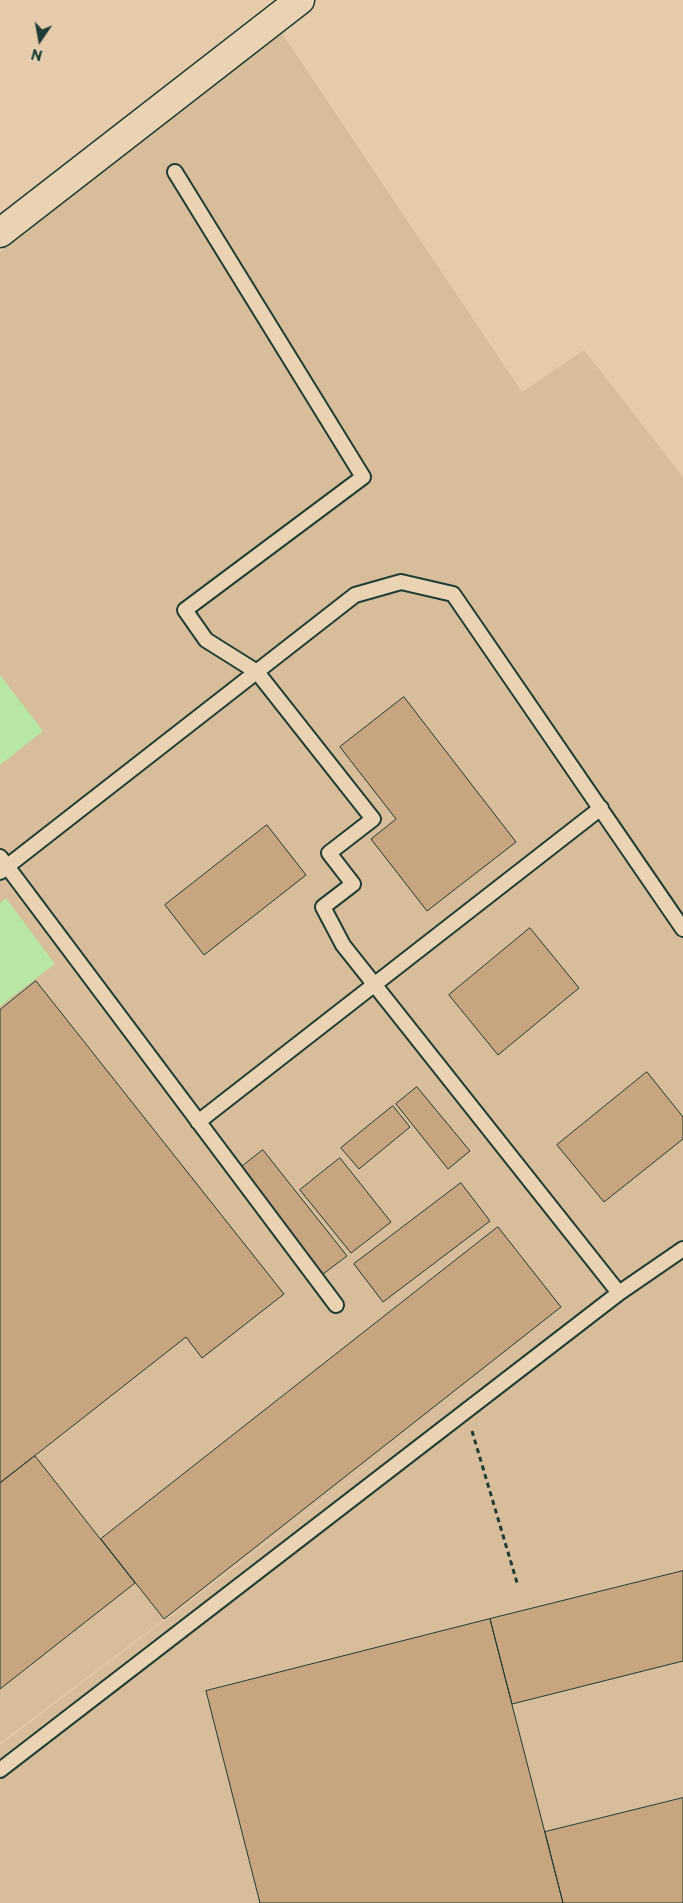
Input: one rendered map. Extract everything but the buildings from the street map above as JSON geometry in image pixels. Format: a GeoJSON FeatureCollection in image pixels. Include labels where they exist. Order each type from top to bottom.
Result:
{"type":"FeatureCollection","features":[{"type":"Feature","properties":{"kind":"street"},"geometry":{"type":"LineString","coordinates":[[0,233],[300,0]]}},
{"type":"Feature","properties":{"kind":"lane"},"geometry":{"type":"LineString","coordinates":[[175,172],[363,477],[185,610],[206,640],[257,672],[373,819],[330,853],[353,884],[323,907],[343,945],[619,1294]]}},
{"type":"Feature","properties":{"kind":"lane"},"geometry":{"type":"LineString","coordinates":[[336,1305],[2,866],[355,595],[401,582],[453,594],[683,929]]}},
{"type":"Feature","properties":{"kind":"lane"},"geometry":{"type":"LineString","coordinates":[[198,1122],[601,808]]}},
{"type":"Feature","properties":{"kind":"lane"},"geometry":{"type":"LineString","coordinates":[[0,1770],[619,1294],[683,1249]]}},
{"type":"Feature","properties":{"kind":"path"},"geometry":{"type":"LineString","coordinates":[[467,1411],[518,1586]]}},
{"type":"Feature","properties":{"kind":"shaded area"},"geometry":{"type":"Polygon","coordinates":[[[281,32],[522,392],[584,350],[683,477],[683,1903],[0,1903],[0,1745],[606,1286],[0,1743],[0,252],[281,32]]]}},
{"type":"Feature","properties":{"kind":"green space"},"geometry":{"type":"Polygon","coordinates":[[[0,675],[43,731],[0,765],[0,675]]]}},
{"type":"Feature","properties":{"kind":"green space"},"geometry":{"type":"Polygon","coordinates":[[[6,898],[55,964],[0,1006],[0,903],[6,898]]]}}]}
